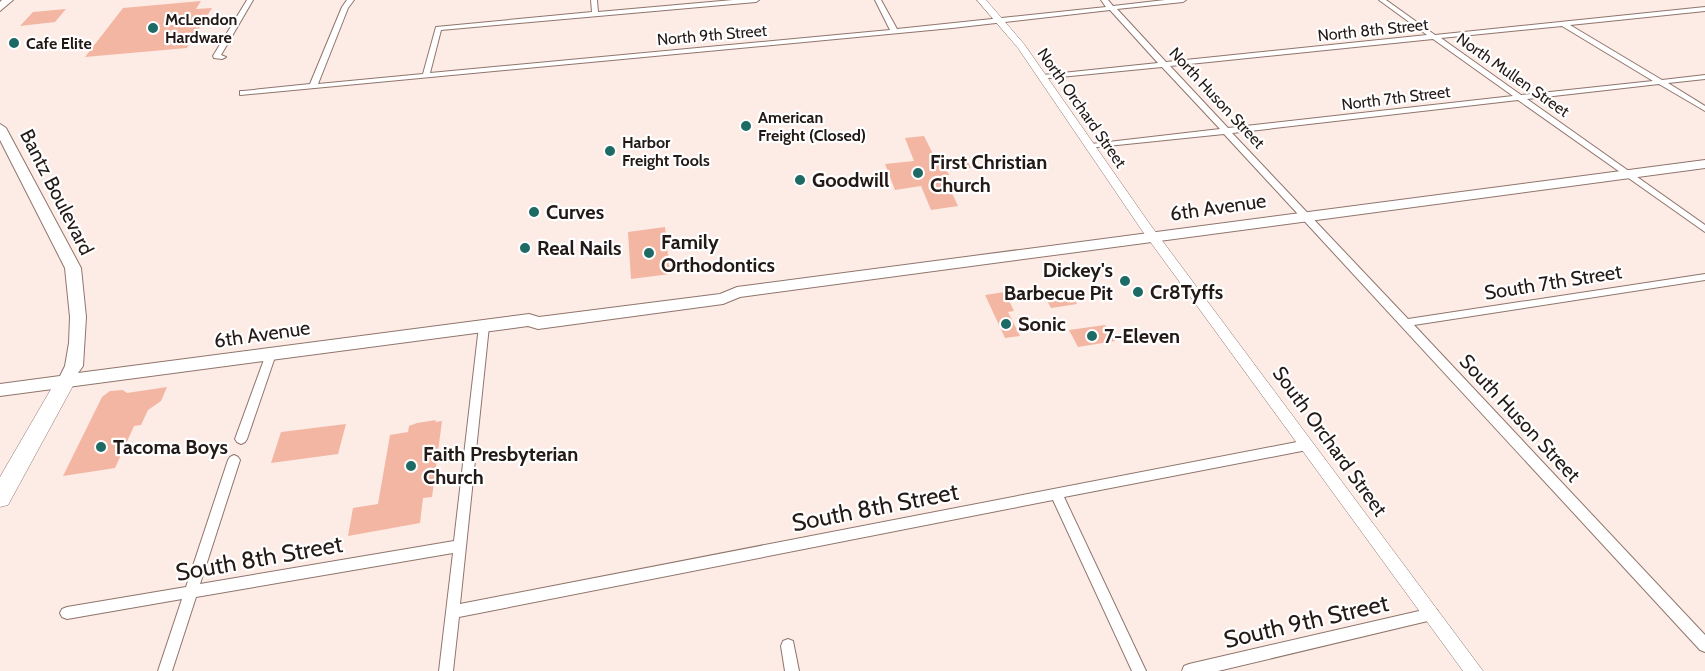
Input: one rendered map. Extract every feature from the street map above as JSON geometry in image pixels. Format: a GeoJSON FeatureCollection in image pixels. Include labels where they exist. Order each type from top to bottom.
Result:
{"type":"FeatureCollection","features":[{"type":"Feature","properties":{"kind":"highway"},"geometry":{"type":"LineString","coordinates":[[0,498],[65,382]]}},
{"type":"Feature","properties":{"kind":"main road"},"geometry":{"type":"LineString","coordinates":[[0,8],[8,0]]}},
{"type":"Feature","properties":{"kind":"main road","name":"Bantz Boulevard"},"geometry":{"type":"LineString","coordinates":[[0,128],[73,268],[78,317],[77,343],[74,366],[65,382]]}},
{"type":"Feature","properties":{"kind":"main road","name":"6th Avenue"},"geometry":{"type":"LineString","coordinates":[[0,390],[529,320],[538,323],[723,299],[737,292],[1705,164]]}},
{"type":"Feature","properties":{"kind":"street"},"geometry":{"type":"LineString","coordinates":[[222,57],[217,56],[250,0]]}},
{"type":"Feature","properties":{"kind":"street"},"geometry":{"type":"LineString","coordinates":[[313,86],[345,7],[351,0]]}},
{"type":"Feature","properties":{"kind":"street"},"geometry":{"type":"LineString","coordinates":[[594,0],[595,14]]}},
{"type":"Feature","properties":{"kind":"street"},"geometry":{"type":"LineString","coordinates":[[426,75],[438,28],[756,0]]}},
{"type":"Feature","properties":{"kind":"street"},"geometry":{"type":"LineString","coordinates":[[878,0],[894,31]]}},
{"type":"Feature","properties":{"kind":"street","name":"North Orchard Street"},"geometry":{"type":"LineString","coordinates":[[981,0],[1000,20],[1043,77],[1153,237]]}},
{"type":"Feature","properties":{"kind":"street","name":"North Huson Street"},"geometry":{"type":"LineString","coordinates":[[1104,0],[1307,217]]}},
{"type":"Feature","properties":{"kind":"street","name":"North 9th Street"},"geometry":{"type":"LineString","coordinates":[[243,93],[894,31],[1182,0]]}},
{"type":"Feature","properties":{"kind":"street","name":"North Mullen Street"},"geometry":{"type":"LineString","coordinates":[[1382,0],[1523,98],[1705,230]]}},
{"type":"Feature","properties":{"kind":"street","name":"North 8th Street"},"geometry":{"type":"LineString","coordinates":[[1043,77],[1705,9]]}},
{"type":"Feature","properties":{"kind":"street"},"geometry":{"type":"LineString","coordinates":[[1564,24],[1705,109]]}},
{"type":"Feature","properties":{"kind":"street","name":"North 7th Street"},"geometry":{"type":"LineString","coordinates":[[1091,146],[1705,77]]}},
{"type":"Feature","properties":{"kind":"street","name":"South Huson Street"},"geometry":{"type":"LineString","coordinates":[[1307,217],[1705,645]]}},
{"type":"Feature","properties":{"kind":"street","name":"South Orchard Street"},"geometry":{"type":"LineString","coordinates":[[1153,237],[1474,671]]}},
{"type":"Feature","properties":{"kind":"street","name":"South 7th Street"},"geometry":{"type":"LineString","coordinates":[[1407,323],[1705,277]]}},
{"type":"Feature","properties":{"kind":"street"},"geometry":{"type":"LineString","coordinates":[[446,671],[484,326]]}},
{"type":"Feature","properties":{"kind":"street"},"geometry":{"type":"LineString","coordinates":[[242,438],[272,354]]}},
{"type":"Feature","properties":{"kind":"street","name":"South 8th Street"},"geometry":{"type":"LineString","coordinates":[[452,612],[1307,445]]}},
{"type":"Feature","properties":{"kind":"street"},"geometry":{"type":"LineString","coordinates":[[165,671],[234,460]]}},
{"type":"Feature","properties":{"kind":"street"},"geometry":{"type":"LineString","coordinates":[[1057,495],[1139,671]]}},
{"type":"Feature","properties":{"kind":"street","name":"South 8th Street"},"geometry":{"type":"LineString","coordinates":[[67,614],[459,546]]}},
{"type":"Feature","properties":{"kind":"street","name":"South 9th Street"},"geometry":{"type":"LineString","coordinates":[[1189,671],[1432,614]]}},
{"type":"Feature","properties":{"kind":"street"},"geometry":{"type":"LineString","coordinates":[[788,646],[792,671]]}},
{"type":"Feature","properties":{"kind":"building","name":"McLendon Hardware"},"geometry":{"type":"Polygon","coordinates":[[[201,1],[196,9],[212,8],[187,48],[85,57],[123,8],[201,1]]]}},
{"type":"Feature","properties":{"kind":"building"},"geometry":{"type":"Polygon","coordinates":[[[66,9],[55,22],[20,26],[33,12],[66,9]]]}},
{"type":"Feature","properties":{"kind":"building","name":"First Christian Church"},"geometry":{"type":"Polygon","coordinates":[[[924,136],[935,158],[966,158],[971,168],[947,171],[949,175],[944,176],[958,206],[931,210],[921,186],[895,190],[885,164],[914,161],[905,138],[924,136]]]}},
{"type":"Feature","properties":{"kind":"building","name":"Family Orthodontics"},"geometry":{"type":"Polygon","coordinates":[[[665,227],[670,274],[631,279],[628,232],[665,227]]]}},
{"type":"Feature","properties":{"kind":"building","name":"Sonic"},"geometry":{"type":"Polygon","coordinates":[[[1005,292],[1014,311],[1008,312],[1020,336],[1005,338],[985,295],[1005,292]]]}},
{"type":"Feature","properties":{"kind":"building","name":"7-Eleven"},"geometry":{"type":"Polygon","coordinates":[[[1070,292],[1077,304],[1051,308],[1044,295],[1070,292]]]}},
{"type":"Feature","properties":{"kind":"building","name":"7-Eleven"},"geometry":{"type":"Polygon","coordinates":[[[1105,325],[1115,341],[1078,347],[1069,330],[1105,325]]]}},
{"type":"Feature","properties":{"kind":"building","name":"Tacoma Boys"},"geometry":{"type":"Polygon","coordinates":[[[167,387],[161,401],[148,410],[141,425],[134,426],[115,468],[63,476],[102,397],[110,391],[123,390],[127,393],[167,387]]]}},
{"type":"Feature","properties":{"kind":"building","name":"Faith Presbyterian Church"},"geometry":{"type":"Polygon","coordinates":[[[436,420],[435,422],[442,421],[432,497],[423,498],[420,523],[348,536],[353,508],[378,504],[390,435],[408,432],[409,426],[417,423],[436,420]]]}},
{"type":"Feature","properties":{"kind":"building"},"geometry":{"type":"Polygon","coordinates":[[[346,424],[338,454],[271,463],[281,432],[346,424]]]}},
{"type":"Feature","properties":{"kind":"place","name":"McLendon Hardware"},"geometry":{"type":"Point","coordinates":[153,28]}},
{"type":"Feature","properties":{"kind":"place","name":"Cafe Elite"},"geometry":{"type":"Point","coordinates":[14,43]}},
{"type":"Feature","properties":{"kind":"place","name":"American Freight (Closed)"},"geometry":{"type":"Point","coordinates":[746,126]}},
{"type":"Feature","properties":{"kind":"place","name":"Harbor Freight Tools"},"geometry":{"type":"Point","coordinates":[610,151]}},
{"type":"Feature","properties":{"kind":"place","name":"First Christian Church"},"geometry":{"type":"Point","coordinates":[918,173]}},
{"type":"Feature","properties":{"kind":"place","name":"Goodwill"},"geometry":{"type":"Point","coordinates":[800,180]}},
{"type":"Feature","properties":{"kind":"place","name":"Curves"},"geometry":{"type":"Point","coordinates":[534,212]}},
{"type":"Feature","properties":{"kind":"place","name":"Real Nails"},"geometry":{"type":"Point","coordinates":[525,248]}},
{"type":"Feature","properties":{"kind":"place","name":"Family Orthodontics"},"geometry":{"type":"Point","coordinates":[649,253]}},
{"type":"Feature","properties":{"kind":"place","name":"Dickey's Barbecue Pit"},"geometry":{"type":"Point","coordinates":[1125,281]}},
{"type":"Feature","properties":{"kind":"place","name":"Cr8Tyffs"},"geometry":{"type":"Point","coordinates":[1138,292]}},
{"type":"Feature","properties":{"kind":"place","name":"Sonic"},"geometry":{"type":"Point","coordinates":[1006,324]}},
{"type":"Feature","properties":{"kind":"place","name":"7-Eleven"},"geometry":{"type":"Point","coordinates":[1092,336]}},
{"type":"Feature","properties":{"kind":"place","name":"Tacoma Boys"},"geometry":{"type":"Point","coordinates":[101,447]}},
{"type":"Feature","properties":{"kind":"place","name":"Faith Presbyterian Church"},"geometry":{"type":"Point","coordinates":[411,466]}}]}
